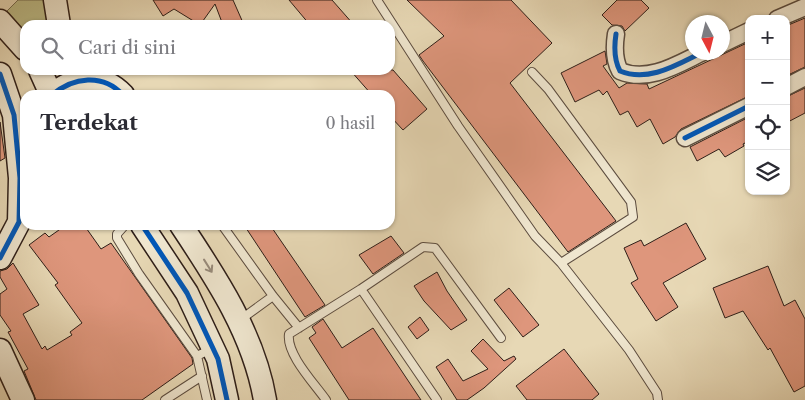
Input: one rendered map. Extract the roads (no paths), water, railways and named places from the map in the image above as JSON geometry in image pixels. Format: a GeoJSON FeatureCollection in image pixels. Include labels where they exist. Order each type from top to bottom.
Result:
{"type":"FeatureCollection","features":[{"type":"Feature","properties":{"kind":"street"},"geometry":{"type":"LineString","coordinates":[[55,0],[58,20]]}},
{"type":"Feature","properties":{"kind":"street"},"geometry":{"type":"LineString","coordinates":[[786,15],[805,7]]}},
{"type":"Feature","properties":{"kind":"street"},"geometry":{"type":"LineString","coordinates":[[0,21],[20,43]]}},
{"type":"Feature","properties":{"kind":"street"},"geometry":{"type":"LineString","coordinates":[[616,34],[614,46],[620,72],[634,76],[653,74],[685,60]]}},
{"type":"Feature","properties":{"kind":"street"},"geometry":{"type":"LineString","coordinates":[[730,40],[745,34]]}},
{"type":"Feature","properties":{"kind":"street"},"geometry":{"type":"LineString","coordinates":[[0,74],[14,115],[20,178],[19,222],[0,258]]}},
{"type":"Feature","properties":{"kind":"street"},"geometry":{"type":"LineString","coordinates":[[42,75],[49,90]]}},
{"type":"Feature","properties":{"kind":"street"},"geometry":{"type":"LineString","coordinates":[[60,90],[72,82],[90,75],[117,90]]}},
{"type":"Feature","properties":{"kind":"street"},"geometry":{"type":"LineString","coordinates":[[790,85],[805,77]]}},
{"type":"Feature","properties":{"kind":"street"},"geometry":{"type":"LineString","coordinates":[[685,138],[745,108]]}},
{"type":"Feature","properties":{"kind":"street"},"geometry":{"type":"LineString","coordinates":[[145,230],[187,293],[205,352],[218,359],[227,400]]}},
{"type":"Feature","properties":{"kind":"street"},"geometry":{"type":"LineString","coordinates":[[184,230],[239,320],[263,387],[265,400]]}},
{"type":"Feature","properties":{"kind":"street"},"geometry":{"type":"LineString","coordinates":[[0,350],[24,400]]}},
{"type":"Feature","properties":{"kind":"lane"},"geometry":{"type":"LineString","coordinates":[[377,0],[390,20]]}},
{"type":"Feature","properties":{"kind":"lane"},"geometry":{"type":"LineString","coordinates":[[395,28],[463,134],[535,236],[561,264],[629,350],[657,393],[658,400]]}},
{"type":"Feature","properties":{"kind":"lane"},"geometry":{"type":"LineString","coordinates":[[532,72],[548,89],[631,202],[633,211],[633,217],[561,264]]}},
{"type":"Feature","properties":{"kind":"lane"},"geometry":{"type":"LineString","coordinates":[[120,230],[117,234],[119,243],[205,352],[202,376],[207,400]]}},
{"type":"Feature","properties":{"kind":"lane"},"geometry":{"type":"LineString","coordinates":[[226,230],[298,328]]}},
{"type":"Feature","properties":{"kind":"lane"},"geometry":{"type":"LineString","coordinates":[[326,400],[291,352],[288,340],[289,334],[423,247],[435,248],[501,338]]}},
{"type":"Feature","properties":{"kind":"lane"},"geometry":{"type":"LineString","coordinates":[[361,289],[437,400]]}},
{"type":"Feature","properties":{"kind":"lane"},"geometry":{"type":"LineString","coordinates":[[239,320],[273,296]]}},
{"type":"Feature","properties":{"kind":"lane"},"geometry":{"type":"LineString","coordinates":[[165,400],[202,376]]}}]}
